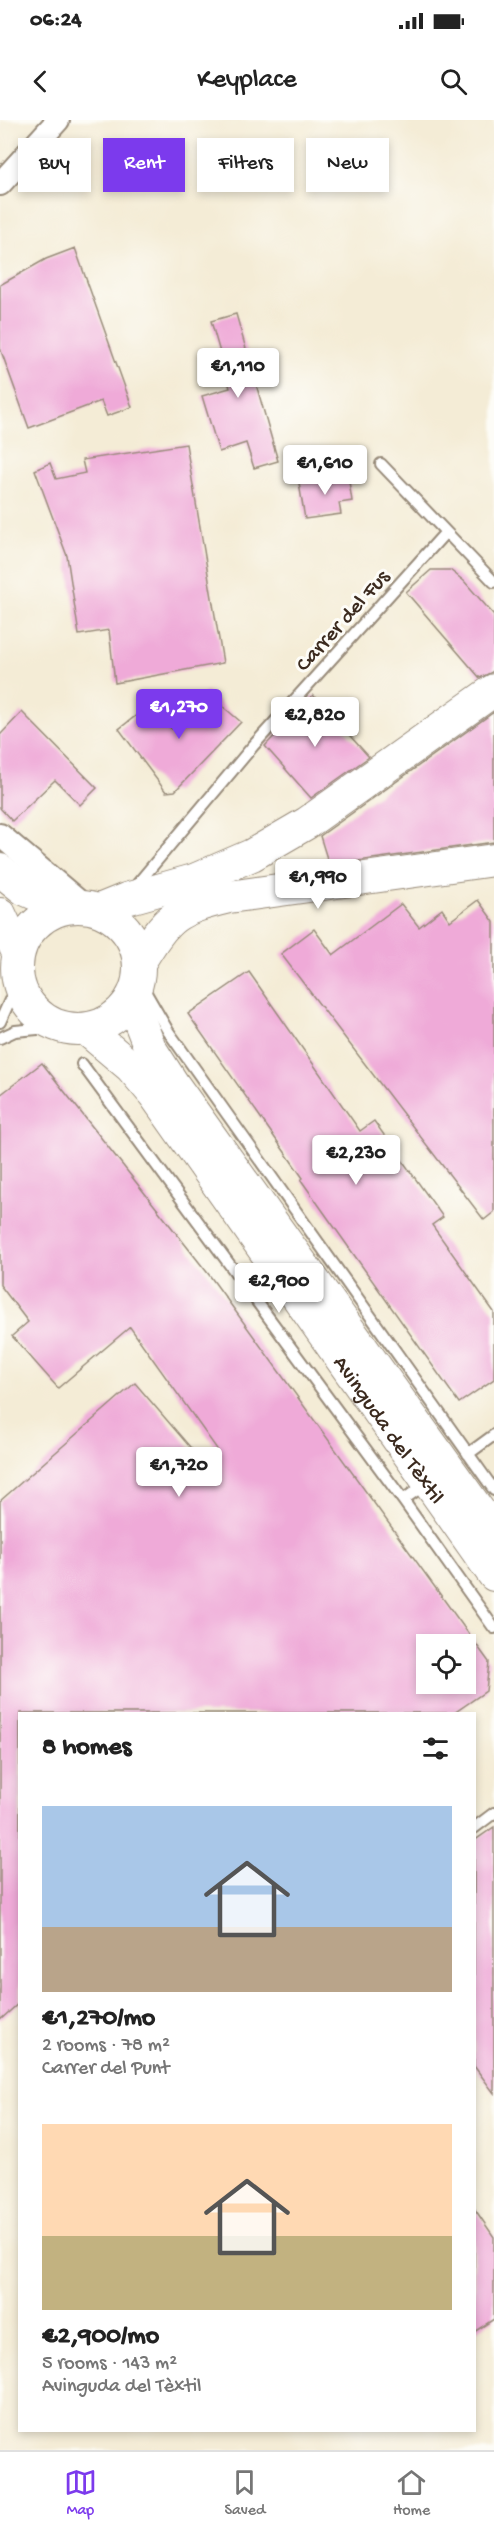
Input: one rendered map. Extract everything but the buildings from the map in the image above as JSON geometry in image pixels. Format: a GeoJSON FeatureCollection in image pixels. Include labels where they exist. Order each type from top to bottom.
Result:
{"type":"FeatureCollection","features":[{"type":"Feature","properties":{"kind":"street"},"geometry":{"type":"LineString","coordinates":[[0,184],[58,120]]}},
{"type":"Feature","properties":{"kind":"street"},"geometry":{"type":"LineString","coordinates":[[14,965],[24,937],[35,923],[48,913],[93,905],[194,880],[252,855],[307,824],[494,690]]}},
{"type":"Feature","properties":{"kind":"street"},"geometry":{"type":"LineString","coordinates":[[0,835],[93,905],[115,918],[127,931],[135,946],[136,980]]}},
{"type":"Feature","properties":{"kind":"street"},"geometry":{"type":"LineString","coordinates":[[0,914],[24,997],[33,1010],[45,1020],[73,1028],[112,1019],[136,980],[159,931],[180,912],[197,905],[229,897],[494,860]]}},
{"type":"Feature","properties":{"kind":"street"},"geometry":{"type":"LineString","coordinates":[[0,870],[24,889],[93,905]]}},
{"type":"Feature","properties":{"kind":"street","name":"Avinguda del Tèxtil"},"geometry":{"type":"LineString","coordinates":[[136,980],[150,1048],[173,1084],[494,1532]]}},
{"type":"Feature","properties":{"kind":"street","name":"Avinguda del Tèxtil"},"geometry":{"type":"LineString","coordinates":[[73,1028],[131,1067],[154,1094],[415,1491],[494,1575]]}},
{"type":"Feature","properties":{"kind":"lane"},"geometry":{"type":"LineString","coordinates":[[381,464],[494,582]]}},
{"type":"Feature","properties":{"kind":"lane","name":"Carrer del Fus"},"geometry":{"type":"LineString","coordinates":[[93,905],[253,746],[446,532]]}},
{"type":"Feature","properties":{"kind":"lane"},"geometry":{"type":"LineString","coordinates":[[0,1022],[14,965]]}},
{"type":"Feature","properties":{"kind":"lane"},"geometry":{"type":"LineString","coordinates":[[136,980],[168,1031],[494,1490]]}},
{"type":"Feature","properties":{"kind":"lane"},"geometry":{"type":"LineString","coordinates":[[0,1038],[15,1031],[73,1028]]}},
{"type":"Feature","properties":{"kind":"lane"},"geometry":{"type":"LineString","coordinates":[[82,1064],[415,1491],[494,1628]]}},
{"type":"Feature","properties":{"kind":"lane"},"geometry":{"type":"LineString","coordinates":[[468,1454],[494,1435]]}},
{"type":"Feature","properties":{"kind":"lane"},"geometry":{"type":"LineString","coordinates":[[476,1826],[494,1813]]}}]}
